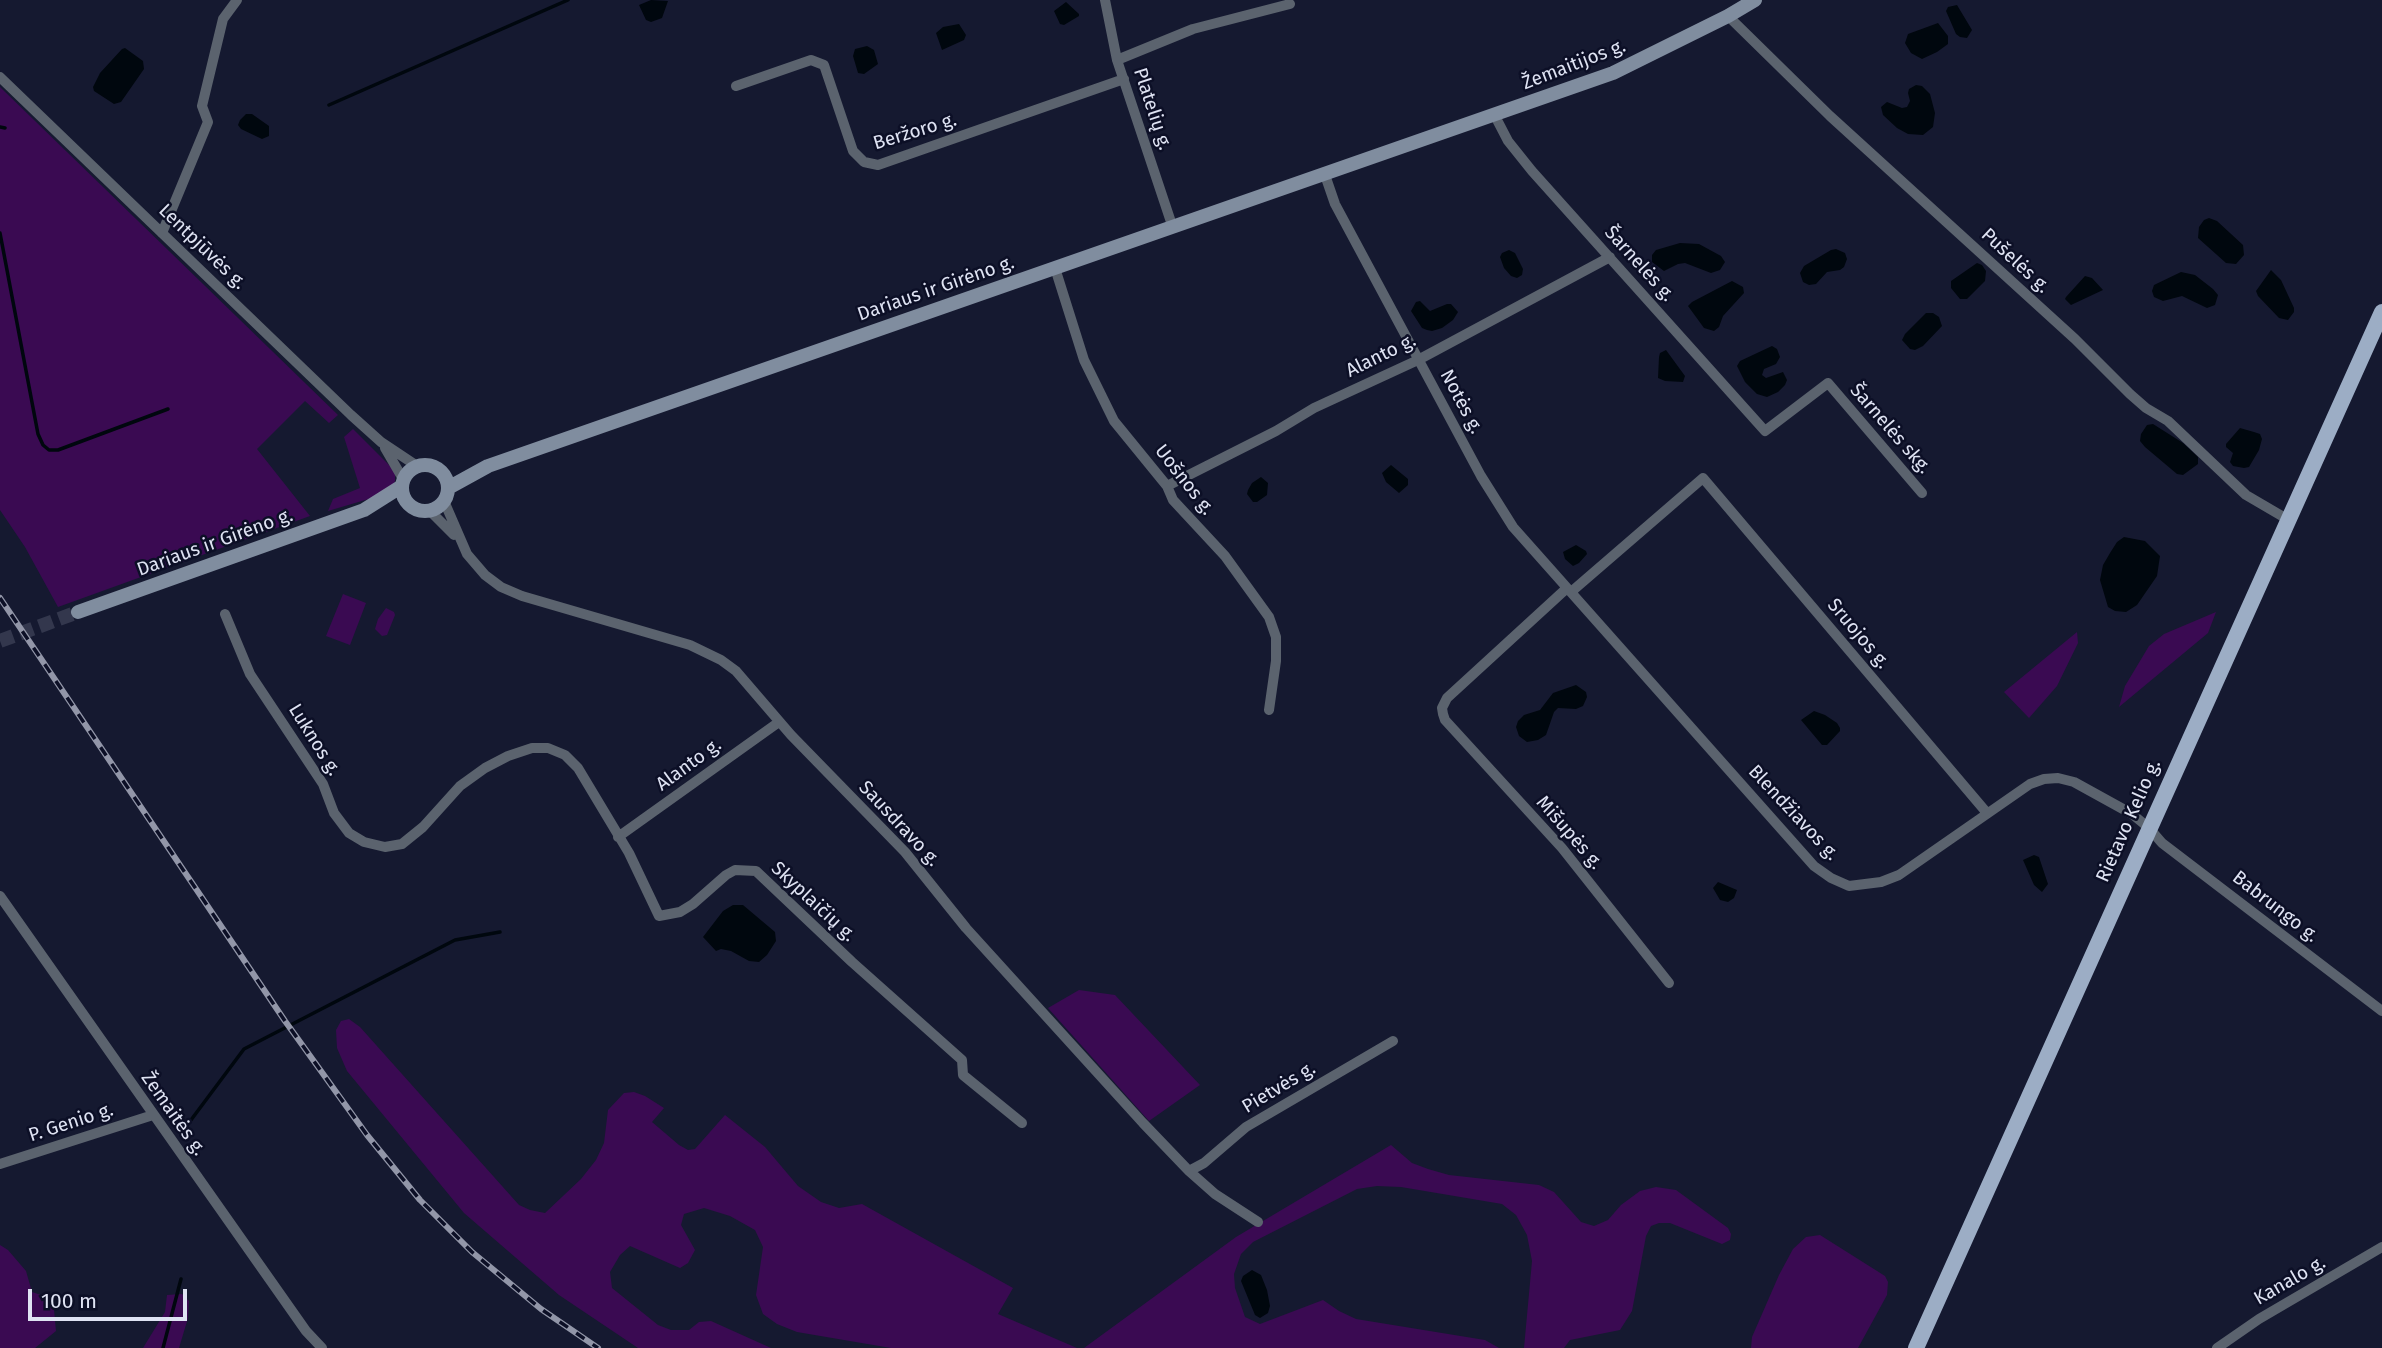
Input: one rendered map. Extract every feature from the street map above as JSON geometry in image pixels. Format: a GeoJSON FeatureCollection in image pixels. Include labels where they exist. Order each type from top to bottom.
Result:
{"type":"FeatureCollection","features":[{"type":"Feature","properties":{"kind":"main road","name":"Žemaitijos g."},"geometry":{"type":"LineString","coordinates":[[1400,148],[1613,73],[1755,0]]}},
{"type":"Feature","properties":{"kind":"main road","name":"Dariaus ir Girėno g."},"geometry":{"type":"LineString","coordinates":[[364,510],[403,482],[409,471],[417,466],[431,466],[442,472],[485,467],[1400,148]]}},
{"type":"Feature","properties":{"kind":"main road","name":"Rietavo Kelio g."},"geometry":{"type":"LineString","coordinates":[[1916,1348],[2382,312]]}},
{"type":"Feature","properties":{"kind":"main road","name":"Dariaus ir Girėno g."},"geometry":{"type":"LineString","coordinates":[[78,612],[364,510],[408,504],[418,510],[430,511],[446,495],[485,467]]}},
{"type":"Feature","properties":{"kind":"main road"},"geometry":{"type":"LineString","coordinates":[[442,472],[446,495]]}},
{"type":"Feature","properties":{"kind":"main road"},"geometry":{"type":"LineString","coordinates":[[403,482],[402,494],[408,504]]}},
{"type":"Feature","properties":{"kind":"street"},"geometry":{"type":"LineString","coordinates":[[162,233],[208,122],[202,106],[205,93],[223,19],[237,0]]}},
{"type":"Feature","properties":{"kind":"street","name":"Platelių g."},"geometry":{"type":"LineString","coordinates":[[1105,0],[1117,60],[1173,228]]}},
{"type":"Feature","properties":{"kind":"street"},"geometry":{"type":"LineString","coordinates":[[1117,60],[1194,29],[1290,4]]}},
{"type":"Feature","properties":{"kind":"street","name":"Pušelės g."},"geometry":{"type":"LineString","coordinates":[[1728,16],[1830,116],[2075,339],[2130,394],[2146,408],[2168,421],[2246,495],[2287,519]]}},
{"type":"Feature","properties":{"kind":"street","name":"Beržoro g."},"geometry":{"type":"LineString","coordinates":[[736,86],[811,61],[824,65],[853,151],[864,162],[878,165],[1124,79]]}},
{"type":"Feature","properties":{"kind":"street","name":"Lentpjūvės g."},"geometry":{"type":"LineString","coordinates":[[0,77],[381,442],[417,466]]}},
{"type":"Feature","properties":{"kind":"street","name":"Šarnelės g."},"geometry":{"type":"LineString","coordinates":[[1495,116],[1508,141],[1524,161],[1765,431]]}},
{"type":"Feature","properties":{"kind":"street","name":"Notės g."},"geometry":{"type":"LineString","coordinates":[[1325,175],[1335,204],[1481,476],[1513,527],[1569,590]]}},
{"type":"Feature","properties":{"kind":"street","name":"Alanto g."},"geometry":{"type":"LineString","coordinates":[[1167,486],[1227,457],[1314,408],[1418,359],[1610,257]]}},
{"type":"Feature","properties":{"kind":"street","name":"Uošnos g."},"geometry":{"type":"LineString","coordinates":[[1055,268],[1084,360],[1114,421],[1167,486],[1173,500],[1225,556],[1269,617],[1276,636],[1276,660],[1269,710]]}},
{"type":"Feature","properties":{"kind":"street","name":"Šarnelės skg."},"geometry":{"type":"LineString","coordinates":[[1765,431],[1828,383],[1922,493]]}},
{"type":"Feature","properties":{"kind":"street","name":"Lentpjūvės g."},"geometry":{"type":"LineString","coordinates":[[381,442],[403,482]]}},
{"type":"Feature","properties":{"kind":"street","name":"Sruojos g."},"geometry":{"type":"LineString","coordinates":[[1569,590],[1703,478],[1987,813]]}},
{"type":"Feature","properties":{"kind":"street","name":"Sausdravo g."},"geometry":{"type":"LineString","coordinates":[[446,495],[459,540]]}},
{"type":"Feature","properties":{"kind":"street","name":"Sausdravo g."},"geometry":{"type":"LineString","coordinates":[[430,511],[459,540],[485,575],[510,591],[690,645],[721,660],[747,681],[779,722],[905,852],[966,928],[1189,1171],[1215,1194],[1258,1222]]}},
{"type":"Feature","properties":{"kind":"street","name":"Mišupės g."},"geometry":{"type":"LineString","coordinates":[[1569,590],[1453,692],[1442,708],[1445,720],[1562,848],[1668,983]]}},
{"type":"Feature","properties":{"kind":"street","name":"Blendžiavos g."},"geometry":{"type":"LineString","coordinates":[[1569,590],[1800,851],[1830,878],[1849,886],[1881,882],[1899,875],[2030,784],[2044,779],[2058,778],[2074,782],[2132,814],[2149,828]]}},
{"type":"Feature","properties":{"kind":"street","name":"Luknos g."},"geometry":{"type":"LineString","coordinates":[[225,614],[250,674],[317,774],[334,813],[349,833],[364,842],[386,847],[402,844]]}},
{"type":"Feature","properties":{"kind":"street","name":"Alanto g."},"geometry":{"type":"LineString","coordinates":[[618,837],[779,722]]}},
{"type":"Feature","properties":{"kind":"street","name":"Skyplaičių g."},"geometry":{"type":"LineString","coordinates":[[402,844],[423,827],[460,786],[485,768],[532,748],[548,748],[565,755],[578,768],[629,853],[659,916],[680,912],[693,904],[726,874],[735,870],[747,869],[764,877],[852,962],[962,1060],[962,1075],[1022,1123]]}},
{"type":"Feature","properties":{"kind":"street","name":"Babrungo g."},"geometry":{"type":"LineString","coordinates":[[2149,828],[2162,843],[2382,1011]]}},
{"type":"Feature","properties":{"kind":"street","name":"Žemaitės g."},"geometry":{"type":"LineString","coordinates":[[0,896],[306,1331],[322,1348]]}},
{"type":"Feature","properties":{"kind":"street","name":"Pietvės g."},"geometry":{"type":"LineString","coordinates":[[1189,1171],[1204,1163],[1246,1127],[1393,1041]]}},
{"type":"Feature","properties":{"kind":"street","name":"P. Genio g."},"geometry":{"type":"LineString","coordinates":[[0,1164],[153,1115]]}},
{"type":"Feature","properties":{"kind":"street","name":"Kanalo g."},"geometry":{"type":"LineString","coordinates":[[2217,1348],[2259,1319],[2382,1247]]}},
{"type":"Feature","properties":{"kind":"shaded area"},"geometry":{"type":"Polygon","coordinates":[[[651,0],[668,1],[662,18],[651,22],[646,20],[639,5],[651,0]]]}},
{"type":"Feature","properties":{"kind":"shaded area"},"geometry":{"type":"Polygon","coordinates":[[[1066,2],[1079,16],[1064,25],[1060,24],[1054,11],[1066,2]]]}},
{"type":"Feature","properties":{"kind":"shaded area"},"geometry":{"type":"Polygon","coordinates":[[[1957,5],[1972,30],[1967,38],[1956,34],[1946,11],[1948,7],[1957,5]]]}},
{"type":"Feature","properties":{"kind":"shaded area"},"geometry":{"type":"Polygon","coordinates":[[[1938,23],[1948,36],[1948,44],[1922,59],[1911,53],[1905,43],[1908,34],[1938,23]]]}},
{"type":"Feature","properties":{"kind":"shaded area"},"geometry":{"type":"Polygon","coordinates":[[[959,24],[966,35],[964,40],[942,50],[936,33],[943,27],[959,24]]]}},
{"type":"Feature","properties":{"kind":"shaded area"},"geometry":{"type":"Polygon","coordinates":[[[867,46],[874,50],[878,64],[864,74],[858,73],[853,56],[855,49],[867,46]]]}},
{"type":"Feature","properties":{"kind":"shaded area"},"geometry":{"type":"Polygon","coordinates":[[[125,48],[143,61],[144,69],[121,102],[114,104],[94,91],[93,87],[100,73],[125,48]]]}},
{"type":"Feature","properties":{"kind":"shaded area"},"geometry":{"type":"Polygon","coordinates":[[[1916,85],[1922,86],[1930,94],[1935,113],[1933,127],[1923,135],[1908,134],[1897,128],[1883,115],[1881,107],[1887,102],[1902,108],[1907,107],[1910,101],[1909,89],[1916,85]]]}},
{"type":"Feature","properties":{"kind":"shaded area"},"geometry":{"type":"Polygon","coordinates":[[[0,87],[338,415],[329,423],[305,401],[257,449],[310,516],[58,607],[25,547],[0,510],[0,87]]]}},
{"type":"Feature","properties":{"kind":"shaded area"},"geometry":{"type":"Polygon","coordinates":[[[246,114],[252,114],[269,126],[269,136],[262,139],[241,129],[238,125],[246,114]]]}},
{"type":"Feature","properties":{"kind":"shaded area"},"geometry":{"type":"Polygon","coordinates":[[[2209,218],[2217,221],[2243,245],[2244,255],[2236,264],[2226,263],[2198,238],[2199,227],[2209,218]]]}},
{"type":"Feature","properties":{"kind":"shaded area"},"geometry":{"type":"Polygon","coordinates":[[[1680,243],[1699,244],[1721,256],[1725,262],[1720,270],[1711,273],[1685,263],[1664,271],[1652,262],[1652,255],[1656,250],[1680,243]]]}},
{"type":"Feature","properties":{"kind":"shaded area"},"geometry":{"type":"Polygon","coordinates":[[[1836,249],[1845,253],[1847,259],[1844,267],[1827,272],[1816,284],[1803,282],[1800,273],[1804,266],[1836,249]]]}},
{"type":"Feature","properties":{"kind":"shaded area"},"geometry":{"type":"Polygon","coordinates":[[[1509,250],[1515,253],[1523,269],[1522,275],[1517,278],[1504,268],[1500,257],[1509,250]]]}},
{"type":"Feature","properties":{"kind":"shaded area"},"geometry":{"type":"Polygon","coordinates":[[[1977,263],[1986,271],[1985,281],[1967,299],[1960,299],[1951,288],[1951,281],[1977,263]]]}},
{"type":"Feature","properties":{"kind":"shaded area"},"geometry":{"type":"Polygon","coordinates":[[[2271,270],[2281,280],[2294,308],[2288,320],[2279,318],[2256,291],[2271,270]]]}},
{"type":"Feature","properties":{"kind":"shaded area"},"geometry":{"type":"Polygon","coordinates":[[[2181,272],[2195,275],[2213,289],[2218,295],[2215,305],[2207,308],[2182,296],[2163,301],[2154,297],[2154,285],[2181,272]]]}},
{"type":"Feature","properties":{"kind":"shaded area"},"geometry":{"type":"Polygon","coordinates":[[[2085,276],[2092,278],[2103,290],[2071,305],[2065,299],[2085,276]]]}},
{"type":"Feature","properties":{"kind":"shaded area"},"geometry":{"type":"Polygon","coordinates":[[[1732,281],[1743,287],[1744,293],[1723,316],[1719,327],[1714,331],[1704,328],[1688,306],[1732,281]]]}},
{"type":"Feature","properties":{"kind":"shaded area"},"geometry":{"type":"Polygon","coordinates":[[[1420,301],[1430,311],[1451,304],[1458,312],[1453,320],[1442,328],[1427,330],[1422,328],[1411,311],[1416,302],[1420,301]]]}},
{"type":"Feature","properties":{"kind":"shaded area"},"geometry":{"type":"Polygon","coordinates":[[[1926,313],[1939,317],[1942,326],[1923,346],[1910,349],[1902,340],[1926,313]]]}},
{"type":"Feature","properties":{"kind":"shaded area"},"geometry":{"type":"Polygon","coordinates":[[[1772,346],[1777,349],[1780,357],[1776,364],[1764,369],[1762,375],[1766,378],[1783,372],[1787,380],[1778,392],[1767,397],[1757,394],[1745,382],[1737,366],[1740,361],[1772,346]]]}},
{"type":"Feature","properties":{"kind":"shaded area"},"geometry":{"type":"Polygon","coordinates":[[[1666,350],[1685,376],[1683,382],[1658,378],[1660,353],[1666,350]]]}},
{"type":"Feature","properties":{"kind":"shaded area"},"geometry":{"type":"Polygon","coordinates":[[[2153,424],[2183,443],[2198,457],[2198,464],[2183,475],[2177,474],[2145,447],[2140,441],[2141,434],[2147,425],[2153,424]]]}},
{"type":"Feature","properties":{"kind":"shaded area"},"geometry":{"type":"Polygon","coordinates":[[[2240,428],[2260,434],[2262,439],[2249,467],[2244,468],[2233,466],[2230,462],[2233,453],[2226,447],[2240,428]]]}},
{"type":"Feature","properties":{"kind":"shaded area"},"geometry":{"type":"Polygon","coordinates":[[[353,429],[395,471],[395,481],[382,495],[328,511],[333,499],[360,488],[344,437],[353,429]]]}},
{"type":"Feature","properties":{"kind":"shaded area"},"geometry":{"type":"Polygon","coordinates":[[[1391,465],[1408,479],[1408,485],[1399,493],[1386,482],[1382,473],[1391,465]]]}},
{"type":"Feature","properties":{"kind":"shaded area"},"geometry":{"type":"Polygon","coordinates":[[[1261,477],[1268,483],[1267,495],[1253,502],[1247,494],[1248,490],[1252,483],[1261,477]]]}},
{"type":"Feature","properties":{"kind":"shaded area"},"geometry":{"type":"Polygon","coordinates":[[[2124,537],[2145,541],[2160,556],[2157,576],[2137,605],[2126,612],[2108,607],[2100,580],[2103,565],[2117,542],[2124,537]]]}},
{"type":"Feature","properties":{"kind":"shaded area"},"geometry":{"type":"Polygon","coordinates":[[[1576,545],[1587,554],[1573,566],[1565,559],[1563,552],[1576,545]]]}},
{"type":"Feature","properties":{"kind":"shaded area"},"geometry":{"type":"Polygon","coordinates":[[[343,594],[366,603],[350,645],[326,636],[343,594]]]}},
{"type":"Feature","properties":{"kind":"shaded area"},"geometry":{"type":"Polygon","coordinates":[[[386,608],[395,615],[387,635],[382,636],[375,629],[386,608]]]}},
{"type":"Feature","properties":{"kind":"shaded area"},"geometry":{"type":"Polygon","coordinates":[[[2216,612],[2208,633],[2119,707],[2125,686],[2149,646],[2164,634],[2216,612]]]}},
{"type":"Feature","properties":{"kind":"shaded area"},"geometry":{"type":"Polygon","coordinates":[[[2077,632],[2078,643],[2057,686],[2029,718],[2004,692],[2077,632]]]}},
{"type":"Feature","properties":{"kind":"shaded area"},"geometry":{"type":"Polygon","coordinates":[[[1576,685],[1586,692],[1583,706],[1576,709],[1558,708],[1546,735],[1538,740],[1527,742],[1519,736],[1516,727],[1524,715],[1540,710],[1553,693],[1576,685]]]}},
{"type":"Feature","properties":{"kind":"shaded area"},"geometry":{"type":"Polygon","coordinates":[[[1814,711],[1825,715],[1840,728],[1827,745],[1822,745],[1801,720],[1814,711]]]}},
{"type":"Feature","properties":{"kind":"shaded area"},"geometry":{"type":"Polygon","coordinates":[[[2034,855],[2039,857],[2048,884],[2042,892],[2034,885],[2023,860],[2034,855]]]}},
{"type":"Feature","properties":{"kind":"shaded area"},"geometry":{"type":"Polygon","coordinates":[[[1718,882],[1737,890],[1734,898],[1728,902],[1720,900],[1713,888],[1718,882]]]}},
{"type":"Feature","properties":{"kind":"shaded area"},"geometry":{"type":"Polygon","coordinates":[[[733,905],[743,905],[775,932],[776,941],[759,962],[749,961],[731,951],[716,951],[703,937],[723,911],[733,905]]]}},
{"type":"Feature","properties":{"kind":"shaded area"},"geometry":{"type":"Polygon","coordinates":[[[1079,990],[1115,995],[1200,1085],[1149,1121],[1048,1008],[1079,990]]]}},
{"type":"Feature","properties":{"kind":"shaded area"},"geometry":{"type":"Polygon","coordinates":[[[349,1019],[360,1027],[519,1205],[530,1210],[545,1213],[581,1179],[596,1160],[604,1143],[608,1110],[624,1093],[634,1092],[664,1108],[652,1122],[688,1150],[695,1149],[725,1115],[765,1147],[798,1186],[821,1202],[839,1208],[862,1204],[1013,1288],[998,1314],[1077,1348],[891,1348],[797,1332],[777,1324],[763,1314],[756,1295],[763,1247],[755,1230],[730,1216],[704,1208],[684,1214],[681,1225],[695,1250],[688,1263],[680,1268],[630,1246],[620,1255],[610,1272],[612,1288],[658,1325],[671,1330],[689,1330],[699,1322],[711,1321],[771,1348],[638,1348],[559,1295],[464,1213],[347,1071],[337,1048],[336,1030],[341,1021],[349,1019]]]}},
{"type":"Feature","properties":{"kind":"shaded area"},"geometry":{"type":"Polygon","coordinates":[[[1391,1145],[1412,1163],[1449,1175],[1539,1185],[1554,1192],[1581,1222],[1594,1226],[1608,1220],[1621,1205],[1640,1191],[1656,1187],[1676,1190],[1728,1228],[1730,1240],[1722,1244],[1670,1223],[1651,1226],[1646,1236],[1632,1311],[1620,1330],[1570,1340],[1564,1348],[1524,1348],[1532,1261],[1527,1235],[1516,1215],[1502,1204],[1401,1187],[1357,1189],[1253,1242],[1241,1254],[1234,1274],[1235,1288],[1245,1317],[1260,1324],[1323,1300],[1356,1319],[1485,1340],[1499,1348],[1084,1348],[1236,1237],[1391,1145]]]}},
{"type":"Feature","properties":{"kind":"shaded area"},"geometry":{"type":"Polygon","coordinates":[[[1820,1235],[1885,1276],[1888,1282],[1887,1295],[1858,1348],[1751,1348],[1752,1337],[1793,1249],[1806,1237],[1820,1235]]]}},
{"type":"Feature","properties":{"kind":"shaded area"},"geometry":{"type":"Polygon","coordinates":[[[0,1245],[8,1250],[26,1271],[32,1292],[53,1299],[56,1331],[35,1348],[0,1348],[0,1245]]]}},
{"type":"Feature","properties":{"kind":"shaded area"},"geometry":{"type":"Polygon","coordinates":[[[1252,1270],[1261,1275],[1270,1306],[1268,1313],[1260,1318],[1255,1315],[1241,1281],[1243,1276],[1252,1270]]]}},
{"type":"Feature","properties":{"kind":"shaded area"},"geometry":{"type":"Polygon","coordinates":[[[182,1294],[189,1301],[188,1318],[179,1348],[143,1348],[165,1312],[167,1295],[182,1294]]]}},
{"type":"Feature","properties":{"kind":"waterway"},"geometry":{"type":"LineString","coordinates":[[329,105],[568,0]]}},
{"type":"Feature","properties":{"kind":"waterway"},"geometry":{"type":"LineString","coordinates":[[0,127],[5,128]]}},
{"type":"Feature","properties":{"kind":"waterway"},"geometry":{"type":"LineString","coordinates":[[0,233],[38,434],[43,445],[49,450],[58,450],[168,409]]}},
{"type":"Feature","properties":{"kind":"waterway"},"geometry":{"type":"LineString","coordinates":[[182,1132],[244,1049],[455,940],[500,932]]}},
{"type":"Feature","properties":{"kind":"waterway"},"geometry":{"type":"LineString","coordinates":[[163,1348],[181,1279]]}},
{"type":"Feature","properties":{"kind":"tunnel"},"geometry":{"type":"LineString","coordinates":[[0,641],[78,612]]}},
{"type":"Feature","properties":{"kind":"railway"},"geometry":{"type":"LineString","coordinates":[[0,598],[285,1021],[367,1135],[420,1200],[472,1252],[541,1309],[598,1348]]}}]}
